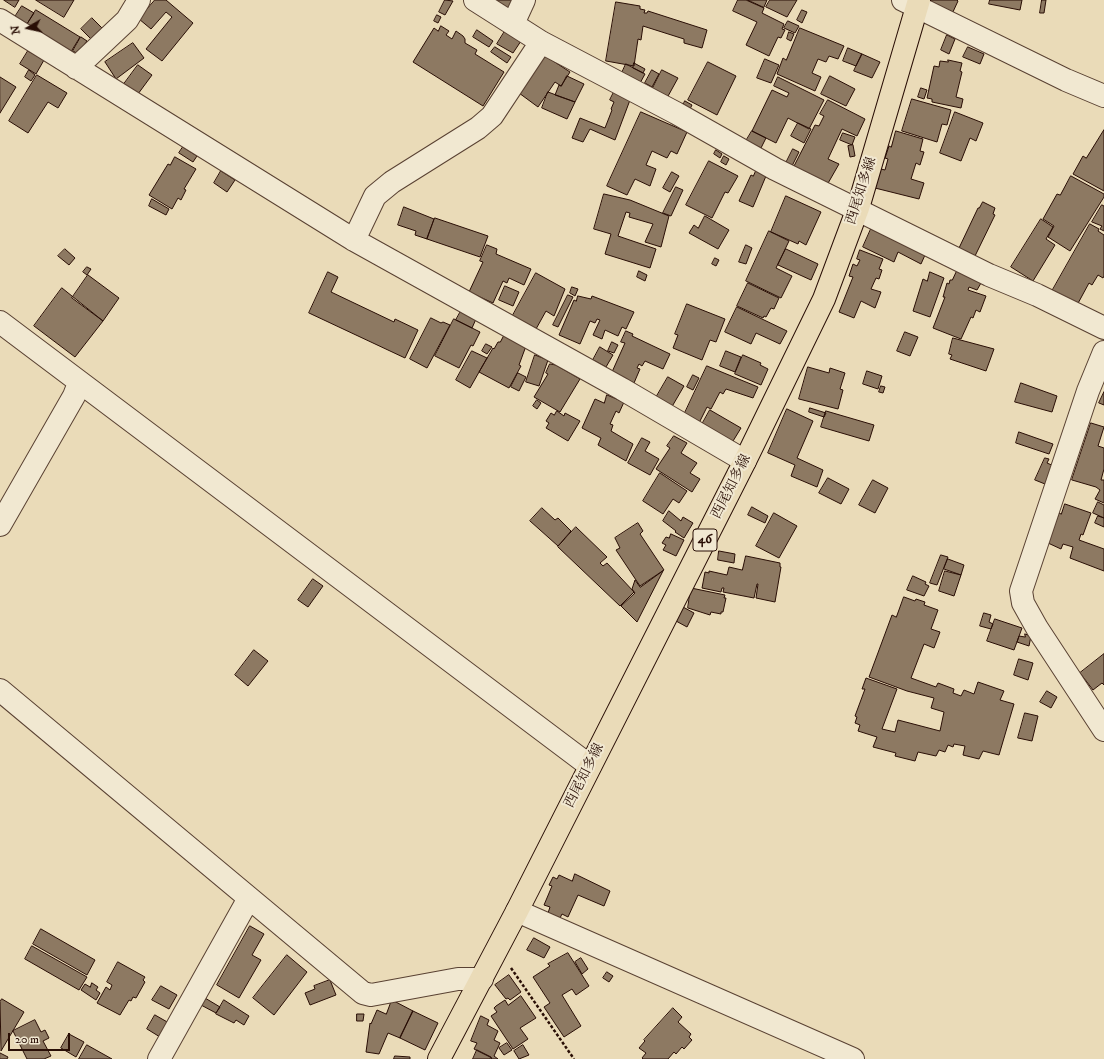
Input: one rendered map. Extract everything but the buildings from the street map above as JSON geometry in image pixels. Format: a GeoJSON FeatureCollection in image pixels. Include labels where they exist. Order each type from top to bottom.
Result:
{"type":"FeatureCollection","features":[{"type":"Feature","properties":{"kind":"main road","name":"西尾知多線"},"geometry":{"type":"LineString","coordinates":[[439,1059],[496,952],[745,462],[824,299],[858,208],[913,2]]}},
{"type":"Feature","properties":{"kind":"street"},"geometry":{"type":"LineString","coordinates":[[76,68],[127,20],[138,0]]}},
{"type":"Feature","properties":{"kind":"street"},"geometry":{"type":"LineString","coordinates":[[475,0],[541,42],[676,113],[775,169],[858,208],[989,275],[1037,295],[1104,328]]}},
{"type":"Feature","properties":{"kind":"street"},"geometry":{"type":"LineString","coordinates":[[513,24],[524,0]]}},
{"type":"Feature","properties":{"kind":"street"},"geometry":{"type":"LineString","coordinates":[[913,2],[1066,80],[1104,96]]}},
{"type":"Feature","properties":{"kind":"street"},"geometry":{"type":"LineString","coordinates":[[0,20],[354,240],[622,388],[745,462]]}},
{"type":"Feature","properties":{"kind":"street"},"geometry":{"type":"LineString","coordinates":[[354,240],[375,196],[392,182],[478,128],[492,116],[541,42]]}},
{"type":"Feature","properties":{"kind":"street"},"geometry":{"type":"LineString","coordinates":[[0,322],[79,383],[590,766]]}},
{"type":"Feature","properties":{"kind":"street"},"geometry":{"type":"LineString","coordinates":[[1104,352],[1086,399],[1021,591],[1023,603],[1037,628],[1104,730]]}},
{"type":"Feature","properties":{"kind":"street"},"geometry":{"type":"LineString","coordinates":[[0,525],[74,396],[79,383]]}},
{"type":"Feature","properties":{"kind":"street"},"geometry":{"type":"LineString","coordinates":[[0,690],[363,993],[371,995],[458,980],[482,979]]}},
{"type":"Feature","properties":{"kind":"street"},"geometry":{"type":"LineString","coordinates":[[159,1059],[250,898]]}},
{"type":"Feature","properties":{"kind":"street"},"geometry":{"type":"LineString","coordinates":[[517,911],[853,1059]]}},
{"type":"Feature","properties":{"kind":"path"},"geometry":{"type":"LineString","coordinates":[[496,952],[506,961],[574,1059]]}}]}
